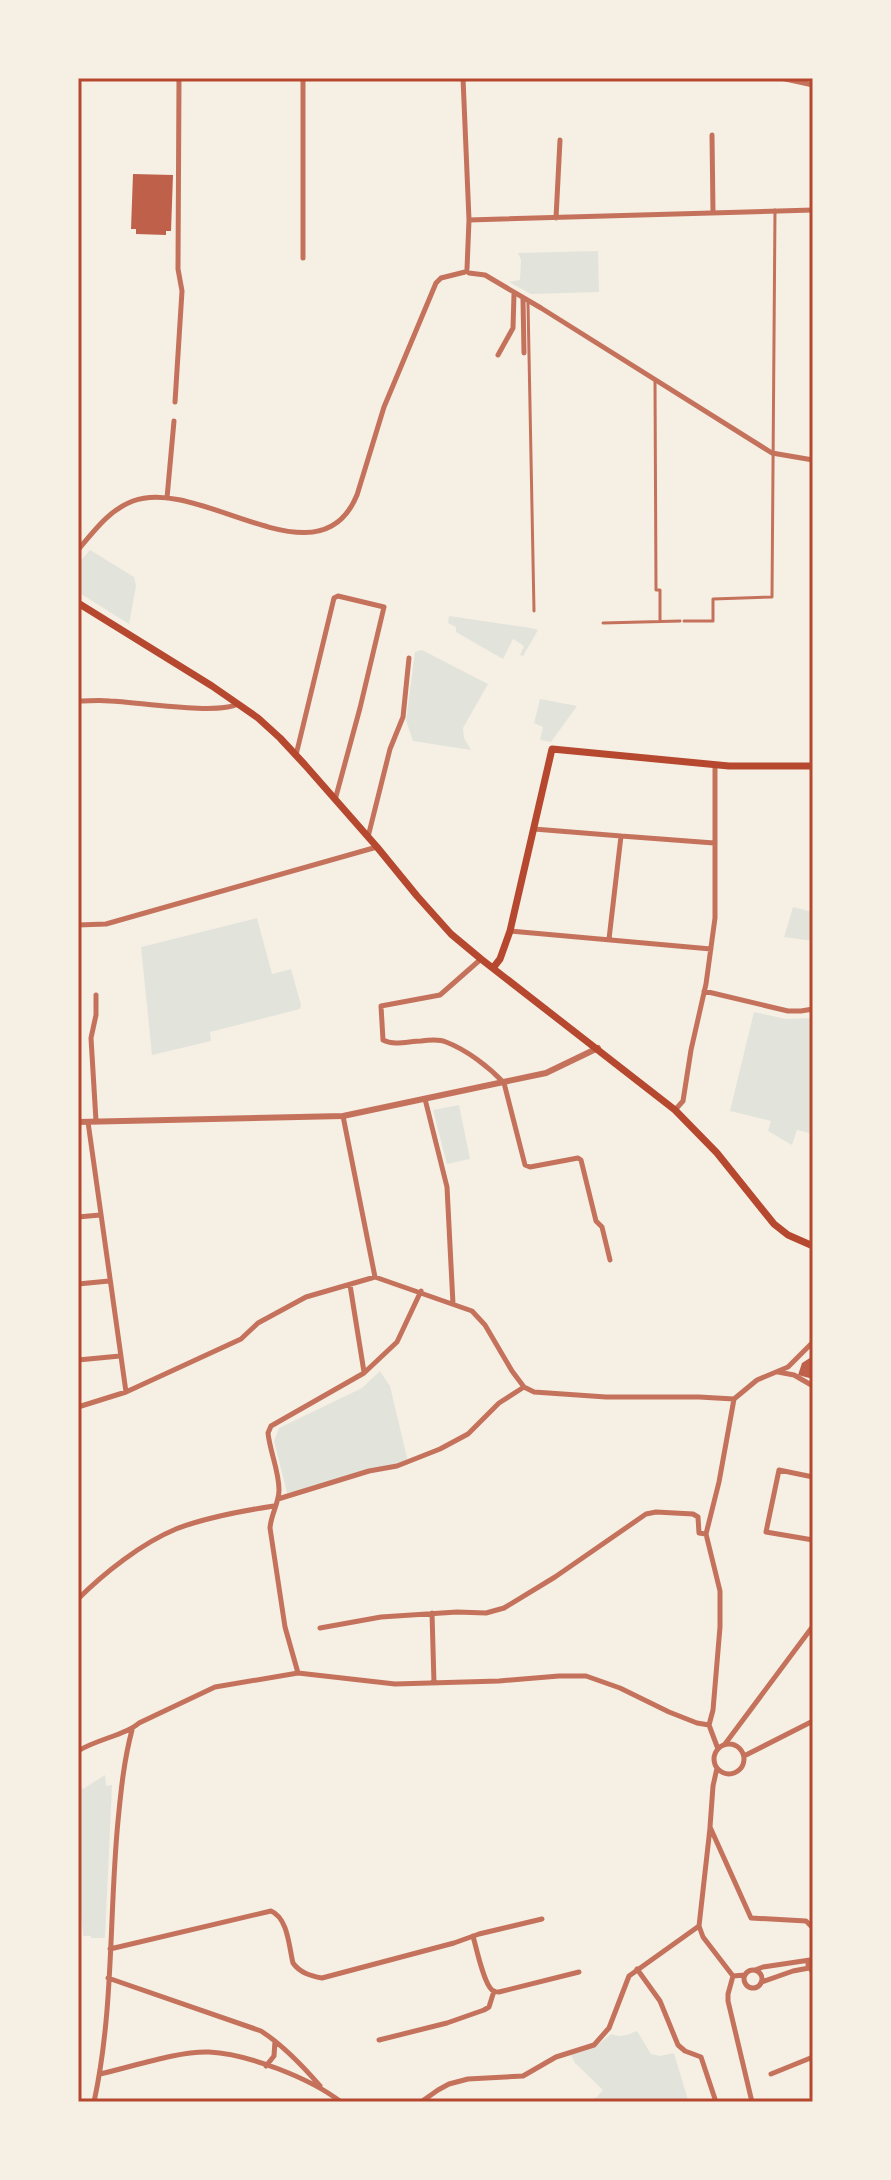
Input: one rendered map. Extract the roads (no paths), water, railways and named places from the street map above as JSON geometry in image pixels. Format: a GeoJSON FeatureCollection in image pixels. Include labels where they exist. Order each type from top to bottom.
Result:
{"type":"FeatureCollection","features":[{"type":"Feature","properties":{"kind":"main road"},"geometry":{"type":"LineString","coordinates":[[78,603],[258,718],[296,756],[451,934],[675,1110],[717,1153],[774,1224],[788,1235],[813,1246]]}},
{"type":"Feature","properties":{"kind":"main road"},"geometry":{"type":"LineString","coordinates":[[493,968],[500,959],[510,931],[552,749],[715,765],[813,766]]}},
{"type":"Feature","properties":{"kind":"street"},"geometry":{"type":"LineString","coordinates":[[175,402],[182,291],[178,269],[179,78]]}},
{"type":"Feature","properties":{"kind":"street"},"geometry":{"type":"LineString","coordinates":[[303,78],[303,258]]}},
{"type":"Feature","properties":{"kind":"street"},"geometry":{"type":"LineString","coordinates":[[463,78],[469,220],[467,271]]}},
{"type":"Feature","properties":{"kind":"street"},"geometry":{"type":"LineString","coordinates":[[781,78],[813,85]]}},
{"type":"Feature","properties":{"kind":"street"},"geometry":{"type":"LineString","coordinates":[[712,135],[713,212]]}},
{"type":"Feature","properties":{"kind":"street"},"geometry":{"type":"LineString","coordinates":[[556,218],[560,140]]}},
{"type":"Feature","properties":{"kind":"street"},"geometry":{"type":"LineString","coordinates":[[469,220],[813,210]]}},
{"type":"Feature","properties":{"kind":"street"},"geometry":{"type":"LineString","coordinates":[[78,550],[105,519],[133,501],[149,497],[192,503],[296,533],[322,532],[343,520],[357,495],[384,407],[436,283],[441,278],[467,271],[485,275],[526,299],[772,453],[813,460]]}},
{"type":"Feature","properties":{"kind":"street"},"geometry":{"type":"LineString","coordinates":[[498,355],[513,328],[514,293]]}},
{"type":"Feature","properties":{"kind":"street"},"geometry":{"type":"LineString","coordinates":[[524,353],[526,299]]}},
{"type":"Feature","properties":{"kind":"street"},"geometry":{"type":"LineString","coordinates":[[167,498],[174,421]]}},
{"type":"Feature","properties":{"kind":"street"},"geometry":{"type":"LineString","coordinates":[[296,756],[334,598],[338,596],[384,607],[335,800]]}},
{"type":"Feature","properties":{"kind":"street"},"geometry":{"type":"LineString","coordinates":[[368,837],[390,749],[403,717],[409,658]]}},
{"type":"Feature","properties":{"kind":"street"},"geometry":{"type":"LineString","coordinates":[[78,701],[213,707],[238,704]]}},
{"type":"Feature","properties":{"kind":"street"},"geometry":{"type":"LineString","coordinates":[[675,1110],[683,1101],[715,918],[715,765]]}},
{"type":"Feature","properties":{"kind":"street"},"geometry":{"type":"LineString","coordinates":[[533,829],[714,843]]}},
{"type":"Feature","properties":{"kind":"street"},"geometry":{"type":"LineString","coordinates":[[609,939],[621,836]]}},
{"type":"Feature","properties":{"kind":"street"},"geometry":{"type":"LineString","coordinates":[[78,925],[106,924],[377,847]]}},
{"type":"Feature","properties":{"kind":"street"},"geometry":{"type":"LineString","coordinates":[[510,931],[711,949]]}},
{"type":"Feature","properties":{"kind":"street"},"geometry":{"type":"LineString","coordinates":[[481,959],[440,995],[381,1006],[383,1040],[389,1043],[444,1041],[483,1064],[504,1083],[525,1165],[530,1167],[581,1160],[596,1221],[602,1227],[610,1260]]}},
{"type":"Feature","properties":{"kind":"street"},"geometry":{"type":"LineString","coordinates":[[704,991],[788,1011],[813,1009]]}},
{"type":"Feature","properties":{"kind":"street"},"geometry":{"type":"LineString","coordinates":[[96,995],[91,1038],[92,1122],[100,1215],[126,1392]]}},
{"type":"Feature","properties":{"kind":"street"},"geometry":{"type":"LineString","coordinates":[[78,1122],[343,1116],[546,1073],[598,1048]]}},
{"type":"Feature","properties":{"kind":"street"},"geometry":{"type":"LineString","coordinates":[[425,1099],[447,1187],[453,1304]]}},
{"type":"Feature","properties":{"kind":"street"},"geometry":{"type":"LineString","coordinates":[[343,1116],[375,1277]]}},
{"type":"Feature","properties":{"kind":"street"},"geometry":{"type":"LineString","coordinates":[[78,1217],[100,1215]]}},
{"type":"Feature","properties":{"kind":"street"},"geometry":{"type":"LineString","coordinates":[[78,1407],[126,1392],[241,1339],[258,1323],[306,1297],[375,1277],[472,1311],[485,1325],[524,1387],[534,1392],[606,1397],[734,1399]]}},
{"type":"Feature","properties":{"kind":"street"},"geometry":{"type":"LineString","coordinates":[[78,1284],[109,1281]]}},
{"type":"Feature","properties":{"kind":"street"},"geometry":{"type":"LineString","coordinates":[[350,1285],[364,1373]]}},
{"type":"Feature","properties":{"kind":"street"},"geometry":{"type":"LineString","coordinates":[[298,1673],[285,1627],[272,1540],[271,1517],[279,1487],[268,1433],[271,1426],[364,1373],[397,1342],[421,1291]]}},
{"type":"Feature","properties":{"kind":"street"},"geometry":{"type":"LineString","coordinates":[[718,1749],[709,1725],[721,1617],[720,1591],[706,1534],[734,1399],[757,1380],[788,1367],[813,1342]]}},
{"type":"Feature","properties":{"kind":"street"},"geometry":{"type":"LineString","coordinates":[[78,1360],[120,1356]]}},
{"type":"Feature","properties":{"kind":"street"},"geometry":{"type":"LineString","coordinates":[[777,1372],[794,1375],[813,1386]]}},
{"type":"Feature","properties":{"kind":"street"},"geometry":{"type":"LineString","coordinates":[[78,1599],[134,1553],[176,1529],[276,1502],[369,1471],[397,1466],[440,1449],[468,1434],[499,1403],[524,1387]]}},
{"type":"Feature","properties":{"kind":"street"},"geometry":{"type":"LineString","coordinates":[[813,1477],[779,1470],[766,1532],[813,1540]]}},
{"type":"Feature","properties":{"kind":"street"},"geometry":{"type":"LineString","coordinates":[[320,1628],[381,1617],[486,1613],[504,1608],[646,1514],[693,1514],[698,1517],[699,1533],[706,1534]]}},
{"type":"Feature","properties":{"kind":"street"},"geometry":{"type":"LineString","coordinates":[[432,1613],[434,1683]]}},
{"type":"Feature","properties":{"kind":"street"},"geometry":{"type":"LineString","coordinates":[[733,1976],[703,1937],[699,1926],[717,1768],[714,1758],[813,1626]]}},
{"type":"Feature","properties":{"kind":"street"},"geometry":{"type":"LineString","coordinates":[[78,1751],[92,1742],[132,1729],[215,1687],[298,1673],[395,1684],[586,1676],[620,1688],[669,1712],[709,1725]]}},
{"type":"Feature","properties":{"kind":"street"},"geometry":{"type":"LineString","coordinates":[[744,1756],[813,1721]]}},
{"type":"Feature","properties":{"kind":"street"},"geometry":{"type":"LineString","coordinates":[[94,2102],[100,2074],[122,1785],[132,1729]]}},
{"type":"Feature","properties":{"kind":"street"},"geometry":{"type":"LineString","coordinates":[[717,1768],[725,1773],[735,1773],[743,1766],[744,1756],[739,1747],[725,1744]]}},
{"type":"Feature","properties":{"kind":"street"},"geometry":{"type":"LineString","coordinates":[[710,1827],[751,1918],[806,1921],[813,1928]]}},
{"type":"Feature","properties":{"kind":"street"},"geometry":{"type":"LineString","coordinates":[[110,1949],[271,1911],[282,1919],[296,1968],[322,1978],[542,1919]]}},
{"type":"Feature","properties":{"kind":"street"},"geometry":{"type":"LineString","coordinates":[[421,2102],[449,2084],[468,2079],[523,2076],[556,2057],[594,2045],[609,2028],[625,1981],[637,1969],[699,1926]]}},
{"type":"Feature","properties":{"kind":"street"},"geometry":{"type":"LineString","coordinates":[[473,1936],[489,1988],[494,1991],[579,1972]]}},
{"type":"Feature","properties":{"kind":"street"},"geometry":{"type":"LineString","coordinates":[[733,1976],[745,1975],[763,1967],[812,1959],[811,1971],[793,1971],[755,1988],[744,1981],[745,1975]]}},
{"type":"Feature","properties":{"kind":"street"},"geometry":{"type":"LineString","coordinates":[[637,1969],[660,2001],[678,2045],[701,2057],[716,2102]]}},
{"type":"Feature","properties":{"kind":"street"},"geometry":{"type":"LineString","coordinates":[[755,1970],[760,1974],[761,1983]]}},
{"type":"Feature","properties":{"kind":"street"},"geometry":{"type":"LineString","coordinates":[[733,1976],[728,2001],[752,2102]]}},
{"type":"Feature","properties":{"kind":"street"},"geometry":{"type":"LineString","coordinates":[[108,1978],[245,2024],[275,2040],[341,2102]]}},
{"type":"Feature","properties":{"kind":"street"},"geometry":{"type":"LineString","coordinates":[[379,2040],[484,2010],[489,2007],[494,1991]]}},
{"type":"Feature","properties":{"kind":"street"},"geometry":{"type":"LineString","coordinates":[[266,2066],[274,2056],[275,2040]]}},
{"type":"Feature","properties":{"kind":"street"},"geometry":{"type":"LineString","coordinates":[[100,2074],[208,2052],[244,2058],[323,2088]]}},
{"type":"Feature","properties":{"kind":"street"},"geometry":{"type":"LineString","coordinates":[[771,2074],[813,2057]]}},
{"type":"Feature","properties":{"kind":"lane"},"geometry":{"type":"LineString","coordinates":[[603,623],[713,621],[713,599],[772,597],[775,210]]}},
{"type":"Feature","properties":{"kind":"lane"},"geometry":{"type":"LineString","coordinates":[[526,299],[534,611]]}},
{"type":"Feature","properties":{"kind":"lane"},"geometry":{"type":"LineString","coordinates":[[655,378],[656,590],[660,590],[660,621]]}}]}
